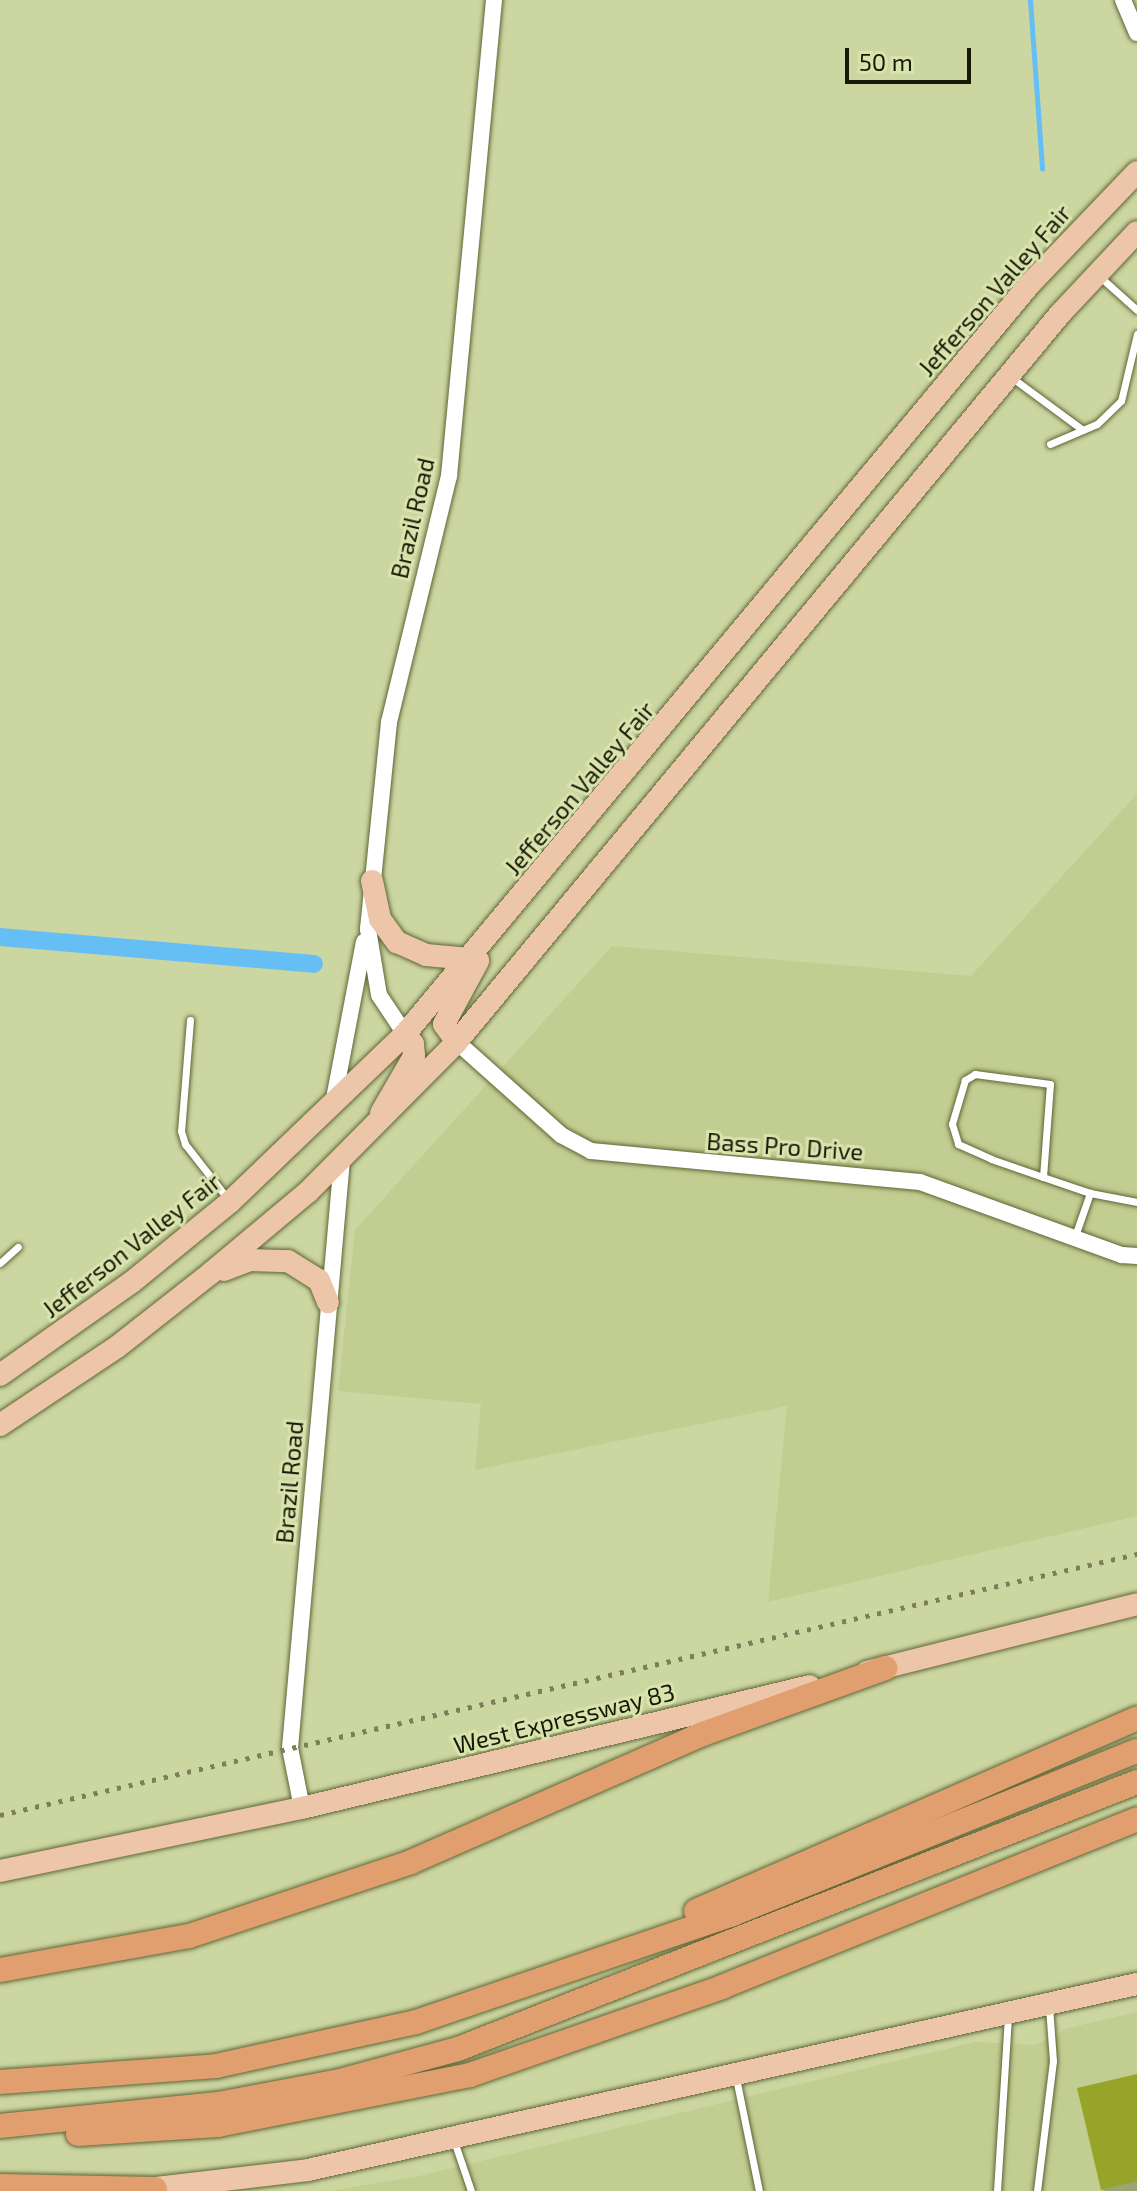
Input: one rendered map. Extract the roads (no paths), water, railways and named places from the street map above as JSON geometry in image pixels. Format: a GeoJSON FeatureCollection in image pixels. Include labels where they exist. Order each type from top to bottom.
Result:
{"type":"FeatureCollection","features":[{"type":"Feature","properties":{"kind":"highway"},"geometry":{"type":"LineString","coordinates":[[0,1970],[189,1936],[411,1862],[703,1734],[885,1668]]}},
{"type":"Feature","properties":{"kind":"highway"},"geometry":{"type":"LineString","coordinates":[[445,2013],[696,1911],[1137,1718]]}},
{"type":"Feature","properties":{"kind":"highway"},"geometry":{"type":"LineString","coordinates":[[0,2082],[216,2066],[343,2042],[445,2013],[733,1914],[1137,1751]]}},
{"type":"Feature","properties":{"kind":"highway"},"geometry":{"type":"LineString","coordinates":[[0,2129],[218,2104],[340,2081],[458,2049],[1137,1782]]}},
{"type":"Feature","properties":{"kind":"highway"},"geometry":{"type":"LineString","coordinates":[[0,2129],[98,2135],[218,2125],[470,2075],[722,1987],[1137,1819]]}},
{"type":"Feature","properties":{"kind":"highway"},"geometry":{"type":"LineString","coordinates":[[0,2186],[155,2189]]}},
{"type":"Feature","properties":{"kind":"main road","name":"Jefferson Valley Fair"},"geometry":{"type":"LineString","coordinates":[[0,1375],[132,1282],[230,1202],[331,1109],[405,1034],[491,935],[1029,285],[1137,172]]}},
{"type":"Feature","properties":{"kind":"main road"},"geometry":{"type":"LineString","coordinates":[[0,1425],[117,1347],[198,1284],[342,1160],[457,1042],[1009,376],[1135,233]]}},
{"type":"Feature","properties":{"kind":"main road"},"geometry":{"type":"LineString","coordinates":[[372,881],[380,919],[397,942],[426,955],[470,959]]}},
{"type":"Feature","properties":{"kind":"main road"},"geometry":{"type":"LineString","coordinates":[[457,1042],[444,1024],[491,935]]}},
{"type":"Feature","properties":{"kind":"main road"},"geometry":{"type":"LineString","coordinates":[[368,1134],[414,1056],[413,1044],[405,1034]]}},
{"type":"Feature","properties":{"kind":"main road"},"geometry":{"type":"LineString","coordinates":[[198,1284],[232,1266],[270,1258],[306,1269],[319,1280],[328,1302]]}},
{"type":"Feature","properties":{"kind":"main road","name":"West Expressway 83"},"geometry":{"type":"LineString","coordinates":[[0,1871],[302,1808],[1137,1604]]}},
{"type":"Feature","properties":{"kind":"main road"},"geometry":{"type":"LineString","coordinates":[[130,2191],[308,2170],[1137,1984]]}},
{"type":"Feature","properties":{"kind":"street","name":"Brazil Road"},"geometry":{"type":"LineString","coordinates":[[405,1034],[379,995],[368,929],[372,881],[397,674],[449,476],[494,0]]}},
{"type":"Feature","properties":{"kind":"street"},"geometry":{"type":"LineString","coordinates":[[1123,0],[1137,33]]}},
{"type":"Feature","properties":{"kind":"street"},"geometry":{"type":"LineString","coordinates":[[331,1109],[368,929]]}},
{"type":"Feature","properties":{"kind":"street","name":"Bass Pro Drive"},"geometry":{"type":"LineString","coordinates":[[457,1042],[561,1135],[591,1151],[920,1182],[1137,1256]]}},
{"type":"Feature","properties":{"kind":"street","name":"Brazil Road"},"geometry":{"type":"LineString","coordinates":[[302,1808],[290,1748],[342,1160]]}},
{"type":"Feature","properties":{"kind":"lane"},"geometry":{"type":"LineString","coordinates":[[1097,275],[1137,310]]}},
{"type":"Feature","properties":{"kind":"lane"},"geometry":{"type":"LineString","coordinates":[[1050,444],[1083,430],[1121,401],[1137,334]]}},
{"type":"Feature","properties":{"kind":"lane"},"geometry":{"type":"LineString","coordinates":[[1009,376],[1083,430]]}},
{"type":"Feature","properties":{"kind":"lane"},"geometry":{"type":"LineString","coordinates":[[190,1020],[181,1131],[185,1144],[230,1202]]}},
{"type":"Feature","properties":{"kind":"lane"},"geometry":{"type":"LineString","coordinates":[[1043,1177],[1050,1084],[975,1074],[965,1080],[952,1124],[958,1144],[1043,1177],[1090,1193],[1137,1202]]}},
{"type":"Feature","properties":{"kind":"lane"},"geometry":{"type":"LineString","coordinates":[[1075,1236],[1090,1193]]}},
{"type":"Feature","properties":{"kind":"lane"},"geometry":{"type":"LineString","coordinates":[[0,1263],[18,1247]]}},
{"type":"Feature","properties":{"kind":"lane"},"geometry":{"type":"LineString","coordinates":[[1037,2191],[1053,2061],[1049,2005]]}},
{"type":"Feature","properties":{"kind":"lane"},"geometry":{"type":"LineString","coordinates":[[997,2191],[1008,2015]]}},
{"type":"Feature","properties":{"kind":"lane"},"geometry":{"type":"LineString","coordinates":[[736,2075],[759,2191]]}},
{"type":"Feature","properties":{"kind":"lane"},"geometry":{"type":"LineString","coordinates":[[453,2139],[471,2191]]}},
{"type":"Feature","properties":{"kind":"waterway"},"geometry":{"type":"LineString","coordinates":[[1030,0],[1042,169]]}},
{"type":"Feature","properties":{"kind":"waterway"},"geometry":{"type":"LineString","coordinates":[[0,937],[314,964]]}},
{"type":"Feature","properties":{"kind":"railway"},"geometry":{"type":"LineString","coordinates":[[0,1815],[1137,1554]]}}]}
